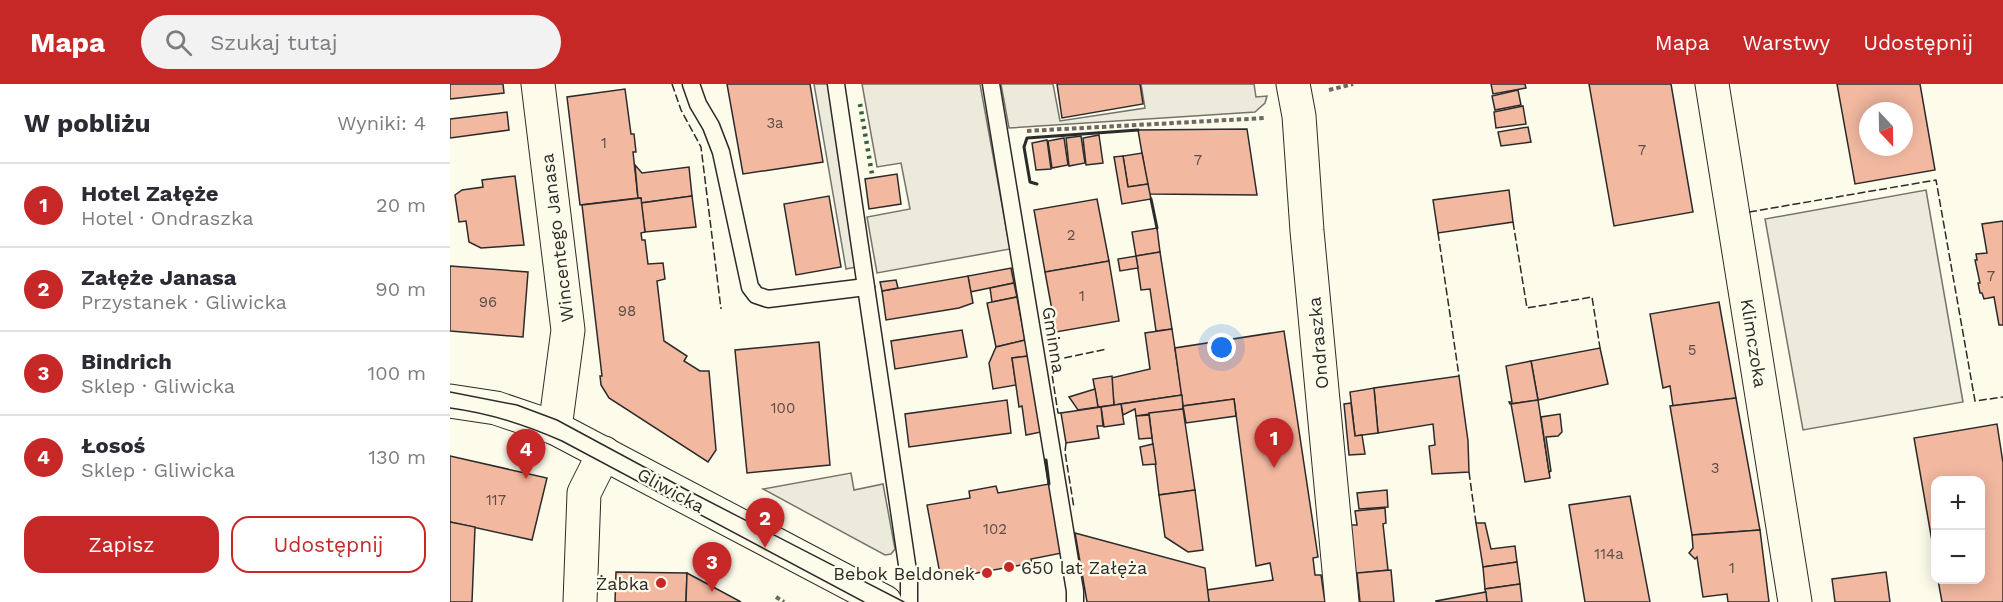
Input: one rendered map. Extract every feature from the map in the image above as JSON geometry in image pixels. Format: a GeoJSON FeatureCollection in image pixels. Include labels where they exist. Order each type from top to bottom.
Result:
{"type":"FeatureCollection","features":[{"type":"Feature","properties":{"kind":"street","name":"Wincentego Janasa"},"geometry":{"type":"LineString","coordinates":[[538,84],[568,330],[555,428]]}},
{"type":"Feature","properties":{"kind":"street","name":"Ondraszka"},"geometry":{"type":"LineString","coordinates":[[1293,84],[1299,116],[1307,231],[1342,602]]}},
{"type":"Feature","properties":{"kind":"street","name":"Klimczoka"},"geometry":{"type":"LineString","coordinates":[[1712,84],[1795,602]]}},
{"type":"Feature","properties":{"kind":"street","name":"Gliwicka"},"geometry":{"type":"LineString","coordinates":[[450,401],[496,408],[555,428],[885,602]]}},
{"type":"Feature","properties":{"kind":"street"},"geometry":{"type":"LineString","coordinates":[[580,602],[584,493],[604,453]]}},
{"type":"Feature","properties":{"kind":"lane"},"geometry":{"type":"LineString","coordinates":[[691,84],[721,152],[750,287],[756,296],[768,299],[866,287]]}},
{"type":"Feature","properties":{"kind":"lane"},"geometry":{"type":"LineString","coordinates":[[836,84],[909,578],[909,602]]}},
{"type":"Feature","properties":{"kind":"lane","name":"Gminna"},"geometry":{"type":"LineString","coordinates":[[992,84],[1075,602]]}},
{"type":"Feature","properties":{"kind":"path"},"geometry":{"type":"LineString","coordinates":[[1325,90],[1353,84]]}},
{"type":"Feature","properties":{"kind":"path"},"geometry":{"type":"LineString","coordinates":[[1000,132],[1299,116]]}},
{"type":"Feature","properties":{"kind":"path"},"geometry":{"type":"LineString","coordinates":[[776,597],[784,602]]}},
{"type":"Feature","properties":{"kind":"shaded area"},"geometry":{"type":"Polygon","coordinates":[[[814,84],[830,84],[856,267],[846,269],[814,84]]]}},
{"type":"Feature","properties":{"kind":"shaded area"},"geometry":{"type":"Polygon","coordinates":[[[862,84],[980,84],[1010,249],[877,273],[867,217],[910,209],[901,163],[877,167],[862,84]]]}},
{"type":"Feature","properties":{"kind":"shaded area"},"geometry":{"type":"Polygon","coordinates":[[[1001,84],[1053,84],[1060,121],[1145,108],[1141,84],[1254,84],[1256,97],[1267,96],[1265,103],[1255,112],[1009,128],[1001,84]]]}},
{"type":"Feature","properties":{"kind":"shaded area"},"geometry":{"type":"Polygon","coordinates":[[[1926,190],[1963,402],[1803,430],[1765,219],[1926,190]]]}},
{"type":"Feature","properties":{"kind":"shaded area"},"geometry":{"type":"Polygon","coordinates":[[[851,473],[854,490],[883,484],[895,549],[891,554],[885,555],[763,489],[851,473]]]}},
{"type":"Feature","properties":{"kind":"building"},"geometry":{"type":"Polygon","coordinates":[[[450,84],[503,84],[504,93],[450,99],[450,84]]]}},
{"type":"Feature","properties":{"kind":"building"},"geometry":{"type":"Polygon","coordinates":[[[727,84],[810,84],[823,162],[743,174],[727,84]]]}},
{"type":"Feature","properties":{"kind":"building"},"geometry":{"type":"Polygon","coordinates":[[[1057,84],[1140,84],[1143,104],[1062,118],[1057,84]]]}},
{"type":"Feature","properties":{"kind":"building"},"geometry":{"type":"Polygon","coordinates":[[[1491,84],[1525,84],[1526,88],[1493,94],[1491,84]]]}},
{"type":"Feature","properties":{"kind":"building"},"geometry":{"type":"Polygon","coordinates":[[[1589,84],[1671,84],[1693,212],[1614,226],[1589,84]]]}},
{"type":"Feature","properties":{"kind":"building"},"geometry":{"type":"Polygon","coordinates":[[[1837,84],[1920,84],[1935,170],[1855,184],[1837,84]]]}},
{"type":"Feature","properties":{"kind":"building"},"geometry":{"type":"Polygon","coordinates":[[[625,89],[631,134],[634,134],[636,152],[633,152],[638,198],[580,205],[567,97],[625,89]]]}},
{"type":"Feature","properties":{"kind":"building"},"geometry":{"type":"Polygon","coordinates":[[[1518,90],[1521,105],[1495,110],[1492,96],[1518,90]]]}},
{"type":"Feature","properties":{"kind":"building"},"geometry":{"type":"Polygon","coordinates":[[[1523,106],[1526,124],[1496,128],[1494,112],[1523,106]]]}},
{"type":"Feature","properties":{"kind":"building"},"geometry":{"type":"Polygon","coordinates":[[[507,112],[509,130],[450,138],[450,119],[507,112]]]}},
{"type":"Feature","properties":{"kind":"building"},"geometry":{"type":"Polygon","coordinates":[[[1528,127],[1531,142],[1501,146],[1498,132],[1528,127]]]}},
{"type":"Feature","properties":{"kind":"building"},"geometry":{"type":"Polygon","coordinates":[[[1247,129],[1257,195],[1149,194],[1138,130],[1247,129]]]}},
{"type":"Feature","properties":{"kind":"building"},"geometry":{"type":"Polygon","coordinates":[[[1099,135],[1103,163],[1086,165],[1083,138],[1099,135]]]}},
{"type":"Feature","properties":{"kind":"building"},"geometry":{"type":"Polygon","coordinates":[[[1081,136],[1085,163],[1069,166],[1066,138],[1081,136]]]}},
{"type":"Feature","properties":{"kind":"building"},"geometry":{"type":"Polygon","coordinates":[[[1064,138],[1068,165],[1052,168],[1048,141],[1064,138]]]}},
{"type":"Feature","properties":{"kind":"building"},"geometry":{"type":"Polygon","coordinates":[[[1047,140],[1051,169],[1036,170],[1032,143],[1047,140]]]}},
{"type":"Feature","properties":{"kind":"building"},"geometry":{"type":"Polygon","coordinates":[[[1142,153],[1148,184],[1128,187],[1123,156],[1142,153]]]}},
{"type":"Feature","properties":{"kind":"building"},"geometry":{"type":"Polygon","coordinates":[[[1123,156],[1128,187],[1148,184],[1151,199],[1122,204],[1114,157],[1123,156]]]}},
{"type":"Feature","properties":{"kind":"building"},"geometry":{"type":"Polygon","coordinates":[[[635,165],[642,173],[689,167],[692,196],[641,203],[641,198],[638,198],[635,165]]]}},
{"type":"Feature","properties":{"kind":"building"},"geometry":{"type":"Polygon","coordinates":[[[897,174],[901,204],[869,209],[865,179],[897,174]]]}},
{"type":"Feature","properties":{"kind":"building"},"geometry":{"type":"Polygon","coordinates":[[[515,176],[524,245],[481,248],[469,242],[466,221],[459,222],[455,195],[462,190],[483,187],[482,180],[515,176]]]}},
{"type":"Feature","properties":{"kind":"building"},"geometry":{"type":"Polygon","coordinates":[[[1509,190],[1513,222],[1438,233],[1433,200],[1509,190]]]}},
{"type":"Feature","properties":{"kind":"building"},"geometry":{"type":"Polygon","coordinates":[[[692,196],[696,227],[645,232],[641,203],[692,196]]]}},
{"type":"Feature","properties":{"kind":"building"},"geometry":{"type":"Polygon","coordinates":[[[829,196],[841,267],[796,275],[784,204],[829,196]]]}},
{"type":"Feature","properties":{"kind":"building"},"geometry":{"type":"Polygon","coordinates":[[[641,198],[645,232],[641,233],[642,240],[645,240],[648,264],[663,263],[665,279],[657,281],[664,341],[687,356],[684,361],[700,371],[709,371],[716,450],[708,462],[609,398],[601,385],[600,376],[602,376],[582,205],[641,198]]]}},
{"type":"Feature","properties":{"kind":"building"},"geometry":{"type":"Polygon","coordinates":[[[1097,199],[1109,261],[1045,272],[1034,210],[1097,199]]]}},
{"type":"Feature","properties":{"kind":"building"},"geometry":{"type":"Polygon","coordinates":[[[2003,221],[2003,325],[1999,325],[1994,297],[1984,299],[1980,293],[1975,260],[1977,260],[1976,254],[1987,253],[1982,224],[2003,221]]]}},
{"type":"Feature","properties":{"kind":"building"},"geometry":{"type":"Polygon","coordinates":[[[1157,228],[1160,252],[1136,256],[1132,232],[1157,228]]]}},
{"type":"Feature","properties":{"kind":"building"},"geometry":{"type":"Polygon","coordinates":[[[1160,252],[1172,329],[1156,331],[1150,289],[1141,290],[1136,256],[1160,252]]]}},
{"type":"Feature","properties":{"kind":"building"},"geometry":{"type":"Polygon","coordinates":[[[1136,256],[1138,268],[1120,271],[1118,259],[1136,256]]]}},
{"type":"Feature","properties":{"kind":"building"},"geometry":{"type":"Polygon","coordinates":[[[1109,261],[1119,321],[1056,332],[1045,272],[1109,261]]]}},
{"type":"Feature","properties":{"kind":"building"},"geometry":{"type":"Polygon","coordinates":[[[450,266],[528,272],[523,337],[450,331],[450,266]]]}},
{"type":"Feature","properties":{"kind":"building"},"geometry":{"type":"Polygon","coordinates":[[[1011,268],[1014,283],[970,292],[968,276],[1011,268]]]}},
{"type":"Feature","properties":{"kind":"building"},"geometry":{"type":"Polygon","coordinates":[[[968,276],[973,303],[959,308],[886,320],[882,291],[968,276]]]}},
{"type":"Feature","properties":{"kind":"building"},"geometry":{"type":"Polygon","coordinates":[[[896,280],[898,288],[882,291],[880,282],[896,280]]]}},
{"type":"Feature","properties":{"kind":"building"},"geometry":{"type":"Polygon","coordinates":[[[1014,283],[1017,297],[992,302],[990,288],[1014,283]]]}},
{"type":"Feature","properties":{"kind":"building"},"geometry":{"type":"Polygon","coordinates":[[[1017,297],[1025,340],[996,347],[987,303],[1017,297]]]}},
{"type":"Feature","properties":{"kind":"building"},"geometry":{"type":"Polygon","coordinates":[[[1719,302],[1736,398],[1673,406],[1670,386],[1663,388],[1650,314],[1719,302]]]}},
{"type":"Feature","properties":{"kind":"building"},"geometry":{"type":"Polygon","coordinates":[[[1172,329],[1182,395],[1114,405],[1111,378],[1150,369],[1145,333],[1172,329]]]}},
{"type":"Feature","properties":{"kind":"building"},"geometry":{"type":"Polygon","coordinates":[[[962,330],[967,357],[895,369],[891,341],[962,330]]]}},
{"type":"Feature","properties":{"kind":"building"},"geometry":{"type":"Polygon","coordinates":[[[1284,331],[1318,557],[1313,558],[1315,575],[1321,575],[1325,602],[1209,602],[1207,590],[1273,580],[1270,563],[1256,566],[1234,399],[1183,406],[1175,348],[1284,331]]]}},
{"type":"Feature","properties":{"kind":"building"},"geometry":{"type":"Polygon","coordinates":[[[1025,340],[1028,356],[1012,358],[1016,385],[993,389],[989,363],[996,347],[1025,340]]]}},
{"type":"Feature","properties":{"kind":"building"},"geometry":{"type":"Polygon","coordinates":[[[819,342],[830,465],[747,473],[735,350],[819,342]]]}},
{"type":"Feature","properties":{"kind":"building"},"geometry":{"type":"Polygon","coordinates":[[[1600,348],[1608,384],[1538,400],[1531,361],[1600,348]]]}},
{"type":"Feature","properties":{"kind":"building"},"geometry":{"type":"Polygon","coordinates":[[[1028,356],[1041,432],[1026,435],[1022,406],[1019,407],[1012,358],[1028,356]]]}},
{"type":"Feature","properties":{"kind":"building"},"geometry":{"type":"Polygon","coordinates":[[[1531,361],[1538,400],[1510,404],[1509,402],[1512,402],[1506,366],[1531,361]]]}},
{"type":"Feature","properties":{"kind":"building"},"geometry":{"type":"Polygon","coordinates":[[[1112,376],[1114,405],[1098,407],[1093,379],[1112,376]]]}},
{"type":"Feature","properties":{"kind":"building"},"geometry":{"type":"Polygon","coordinates":[[[1459,376],[1468,441],[1469,472],[1432,474],[1429,446],[1435,445],[1433,424],[1378,433],[1374,388],[1459,376]]]}},
{"type":"Feature","properties":{"kind":"building"},"geometry":{"type":"Polygon","coordinates":[[[1374,388],[1378,433],[1355,436],[1350,392],[1374,388]]]}},
{"type":"Feature","properties":{"kind":"building"},"geometry":{"type":"Polygon","coordinates":[[[1095,389],[1098,407],[1078,410],[1069,397],[1095,389]]]}},
{"type":"Feature","properties":{"kind":"building"},"geometry":{"type":"Polygon","coordinates":[[[1182,395],[1183,409],[1136,416],[1135,409],[1123,415],[1121,404],[1182,395]]]}},
{"type":"Feature","properties":{"kind":"building"},"geometry":{"type":"Polygon","coordinates":[[[1736,398],[1760,530],[1692,535],[1670,406],[1736,398]]]}},
{"type":"Feature","properties":{"kind":"building"},"geometry":{"type":"Polygon","coordinates":[[[1234,399],[1236,416],[1186,423],[1183,406],[1234,399]]]}},
{"type":"Feature","properties":{"kind":"building"},"geometry":{"type":"Polygon","coordinates":[[[1007,400],[1011,433],[909,447],[905,414],[1007,400]]]}},
{"type":"Feature","properties":{"kind":"building"},"geometry":{"type":"Polygon","coordinates":[[[1538,400],[1550,478],[1525,482],[1511,404],[1538,400]]]}},
{"type":"Feature","properties":{"kind":"building"},"geometry":{"type":"Polygon","coordinates":[[[1351,403],[1355,436],[1362,435],[1365,454],[1349,455],[1344,404],[1351,403]]]}},
{"type":"Feature","properties":{"kind":"building"},"geometry":{"type":"Polygon","coordinates":[[[1121,404],[1124,424],[1104,427],[1101,407],[1121,404]]]}},
{"type":"Feature","properties":{"kind":"building"},"geometry":{"type":"Polygon","coordinates":[[[1101,407],[1103,426],[1097,426],[1099,438],[1066,443],[1061,413],[1101,407]]]}},
{"type":"Feature","properties":{"kind":"building"},"geometry":{"type":"Polygon","coordinates":[[[1183,409],[1195,490],[1159,495],[1149,413],[1183,409]]]}},
{"type":"Feature","properties":{"kind":"building"},"geometry":{"type":"Polygon","coordinates":[[[1560,414],[1562,432],[1558,436],[1546,437],[1551,471],[1549,472],[1541,417],[1560,414]]]}},
{"type":"Feature","properties":{"kind":"building"},"geometry":{"type":"Polygon","coordinates":[[[1149,415],[1152,438],[1139,439],[1136,416],[1149,415]]]}},
{"type":"Feature","properties":{"kind":"building"},"geometry":{"type":"Polygon","coordinates":[[[1997,424],[2003,463],[2003,602],[1942,602],[1939,584],[1985,584],[1985,476],[1931,476],[1931,535],[1914,438],[1997,424]]]}},
{"type":"Feature","properties":{"kind":"building"},"geometry":{"type":"Polygon","coordinates":[[[1153,444],[1156,464],[1143,465],[1140,447],[1153,444]]]}},
{"type":"Feature","properties":{"kind":"building"},"geometry":{"type":"Polygon","coordinates":[[[450,456],[547,478],[532,540],[450,522],[450,456]]]}},
{"type":"Feature","properties":{"kind":"building"},"geometry":{"type":"Polygon","coordinates":[[[1049,484],[1062,553],[1031,559],[1032,563],[972,574],[971,569],[940,574],[927,505],[970,498],[969,491],[996,486],[998,493],[1049,484]]]}},
{"type":"Feature","properties":{"kind":"building"},"geometry":{"type":"Polygon","coordinates":[[[1195,490],[1203,550],[1188,552],[1165,537],[1159,495],[1195,490]]]}},
{"type":"Feature","properties":{"kind":"building"},"geometry":{"type":"Polygon","coordinates":[[[1387,490],[1388,507],[1359,509],[1357,493],[1387,490]]]}},
{"type":"Feature","properties":{"kind":"building"},"geometry":{"type":"Polygon","coordinates":[[[1630,496],[1650,602],[1585,602],[1569,505],[1630,496]]]}},
{"type":"Feature","properties":{"kind":"building"},"geometry":{"type":"Polygon","coordinates":[[[1385,508],[1386,523],[1383,524],[1388,570],[1353,574],[1350,525],[1357,525],[1355,511],[1385,508]]]}},
{"type":"Feature","properties":{"kind":"building"},"geometry":{"type":"Polygon","coordinates":[[[450,522],[475,527],[472,602],[450,602],[450,522]]]}},
{"type":"Feature","properties":{"kind":"building"},"geometry":{"type":"Polygon","coordinates":[[[1476,523],[1485,523],[1491,549],[1515,546],[1517,562],[1483,567],[1476,523]]]}},
{"type":"Feature","properties":{"kind":"building"},"geometry":{"type":"Polygon","coordinates":[[[1760,530],[1769,602],[1728,602],[1727,594],[1703,597],[1697,557],[1695,559],[1689,553],[1693,548],[1692,535],[1760,530]]]}},
{"type":"Feature","properties":{"kind":"building"},"geometry":{"type":"Polygon","coordinates":[[[1075,533],[1205,568],[1209,602],[1087,602],[1075,533]]]}},
{"type":"Feature","properties":{"kind":"building"},"geometry":{"type":"Polygon","coordinates":[[[1517,562],[1520,584],[1485,589],[1483,567],[1517,562]]]}},
{"type":"Feature","properties":{"kind":"building"},"geometry":{"type":"Polygon","coordinates":[[[1391,570],[1394,602],[1360,602],[1357,573],[1391,570]]]}},
{"type":"Feature","properties":{"kind":"building"},"geometry":{"type":"Polygon","coordinates":[[[616,572],[687,573],[686,602],[615,602],[616,572]]]}},
{"type":"Feature","properties":{"kind":"building"},"geometry":{"type":"Polygon","coordinates":[[[1886,572],[1890,602],[1835,602],[1832,579],[1886,572]]]}},
{"type":"Feature","properties":{"kind":"building"},"geometry":{"type":"Polygon","coordinates":[[[687,573],[741,602],[686,602],[687,573]]]}},
{"type":"Feature","properties":{"kind":"building"},"geometry":{"type":"Polygon","coordinates":[[[1520,584],[1522,602],[1487,602],[1485,589],[1520,584]]]}},
{"type":"Feature","properties":{"kind":"building"},"geometry":{"type":"Polygon","coordinates":[[[1486,592],[1487,602],[1436,602],[1436,601],[1486,592]]]}},
{"type":"Feature","properties":{"kind":"tram line"},"geometry":{"type":"LineString","coordinates":[[450,392],[517,405],[557,420],[904,602]]}},
{"type":"Feature","properties":{"kind":"tram line"},"geometry":{"type":"LineString","coordinates":[[450,408],[507,420],[562,441],[864,602]]}},
{"type":"Feature","properties":{"kind":"hedge"},"geometry":{"type":"LineString","coordinates":[[860,104],[872,174]]}},
{"type":"Feature","properties":{"kind":"fence"},"geometry":{"type":"LineString","coordinates":[[672,84],[681,110],[701,147],[721,309]]}},
{"type":"Feature","properties":{"kind":"fence"},"geometry":{"type":"LineString","coordinates":[[1749,212],[1936,180],[1975,401],[2003,397]]}},
{"type":"Feature","properties":{"kind":"fence"},"geometry":{"type":"LineString","coordinates":[[1513,222],[1527,308],[1592,297],[1600,348]]}},
{"type":"Feature","properties":{"kind":"fence"},"geometry":{"type":"LineString","coordinates":[[1438,233],[1459,376]]}},
{"type":"Feature","properties":{"kind":"fence"},"geometry":{"type":"LineString","coordinates":[[1061,413],[1058,413],[1051,368],[1059,359],[1107,349]]}},
{"type":"Feature","properties":{"kind":"fence"},"geometry":{"type":"LineString","coordinates":[[1066,443],[1065,452],[1074,508]]}},
{"type":"Feature","properties":{"kind":"fence"},"geometry":{"type":"LineString","coordinates":[[1469,472],[1476,523]]}},
{"type":"Feature","properties":{"kind":"wall"},"geometry":{"type":"LineString","coordinates":[[1037,184],[1030,182],[1024,147],[1027,138],[1138,130]]}},
{"type":"Feature","properties":{"kind":"wall"},"geometry":{"type":"LineString","coordinates":[[1151,199],[1157,228]]}},
{"type":"Feature","properties":{"kind":"wall"},"geometry":{"type":"LineString","coordinates":[[1046,460],[1049,484]]}},
{"type":"Feature","properties":{"kind":"place","name":"Hotel Załęże"},"geometry":{"type":"Point","coordinates":[1274,468]}},
{"type":"Feature","properties":{"kind":"place","name":"Łosoś"},"geometry":{"type":"Point","coordinates":[526,479]}},
{"type":"Feature","properties":{"kind":"place","name":"Załęże Janasa"},"geometry":{"type":"Point","coordinates":[765,548]}},
{"type":"Feature","properties":{"kind":"place","name":"650 lat Załęża"},"geometry":{"type":"Point","coordinates":[1009,567]}},
{"type":"Feature","properties":{"kind":"place","name":"Bebok Beldonek"},"geometry":{"type":"Point","coordinates":[987,573]}},
{"type":"Feature","properties":{"kind":"place","name":"Żabka"},"geometry":{"type":"Point","coordinates":[661,583]}},
{"type":"Feature","properties":{"kind":"place","name":"Bindrich"},"geometry":{"type":"Point","coordinates":[712,592]}}]}
